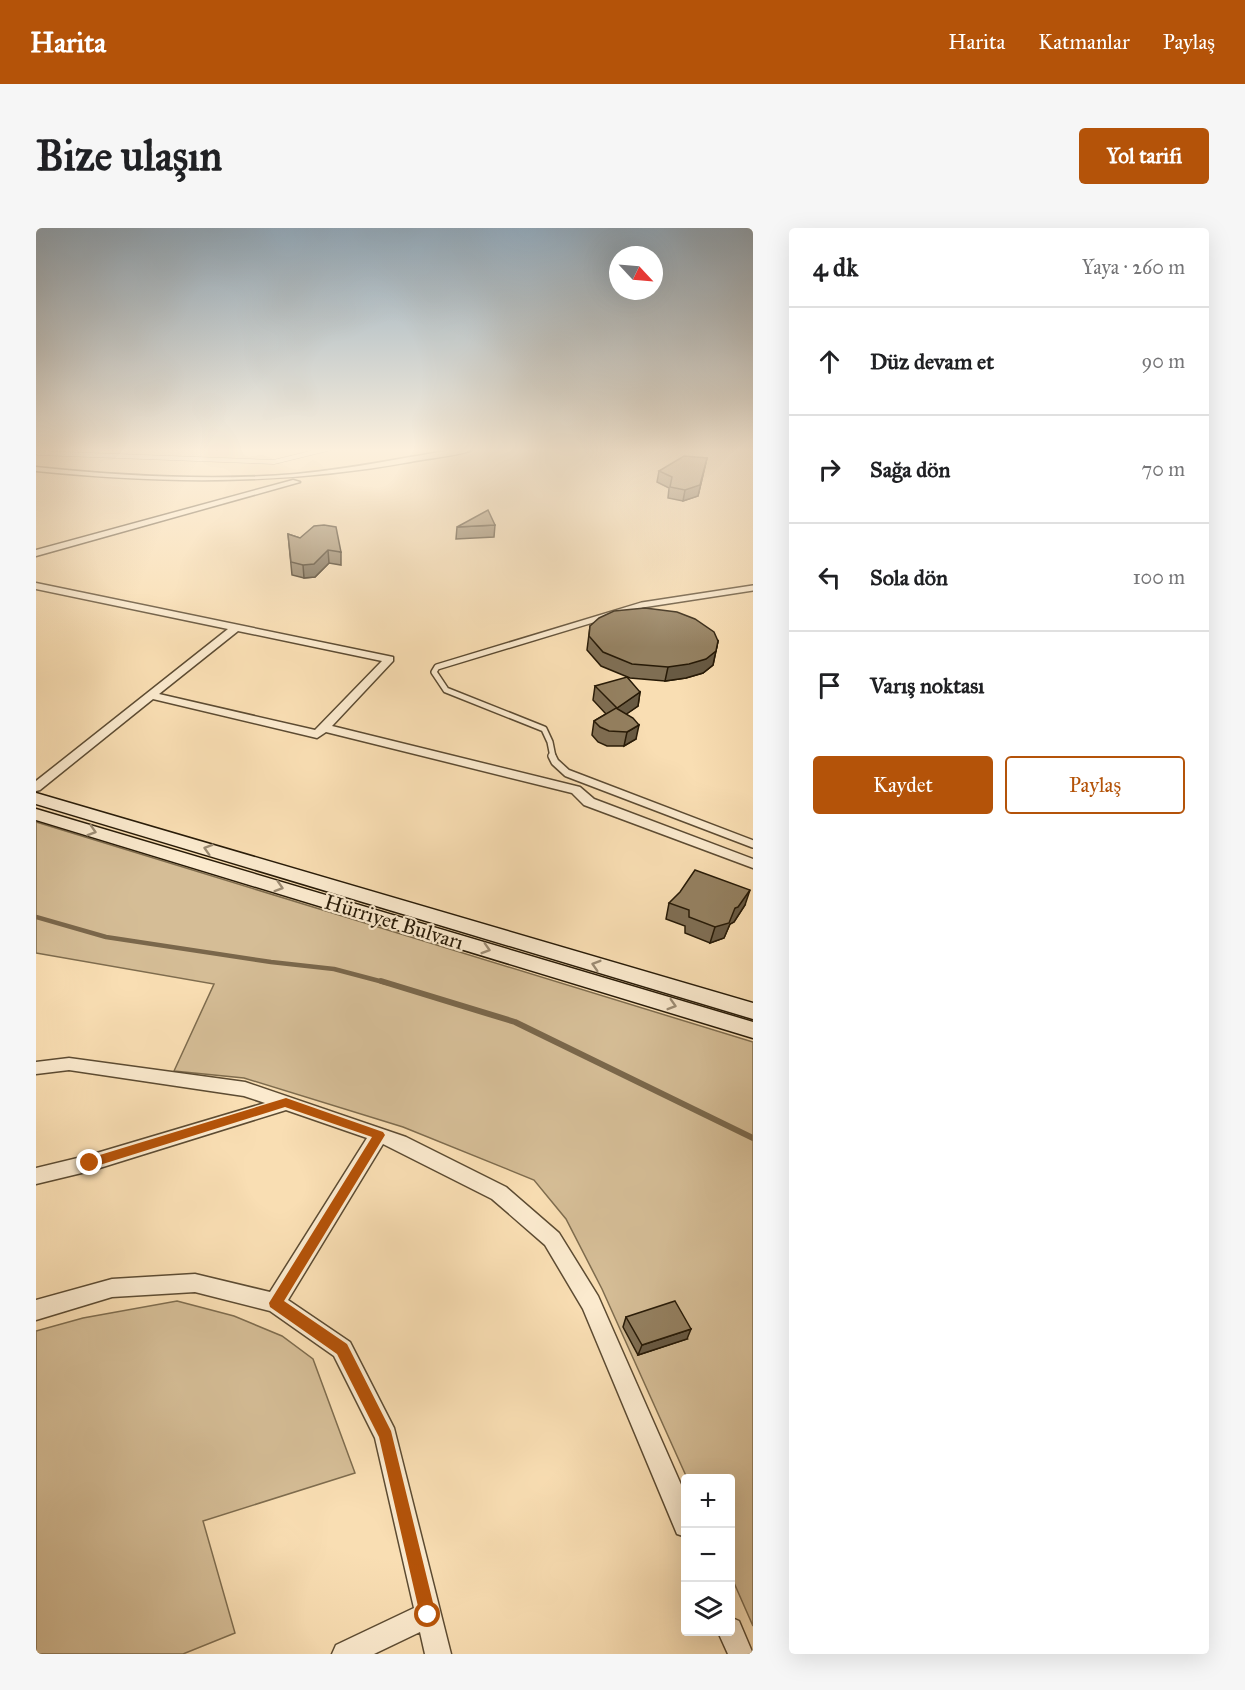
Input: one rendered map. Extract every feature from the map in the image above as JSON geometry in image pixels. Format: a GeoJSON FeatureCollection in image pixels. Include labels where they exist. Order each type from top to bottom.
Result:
{"type":"FeatureCollection","features":[{"type":"Feature","properties":{"kind":"main road","name":"Hürriyet Bulvarı"},"geometry":{"type":"LineString","coordinates":[[36,798],[753,1011]]}},
{"type":"Feature","properties":{"kind":"main road","name":"Hürriyet Bulvarı"},"geometry":{"type":"LineString","coordinates":[[36,814],[753,1030]]}},
{"type":"Feature","properties":{"kind":"street"},"geometry":{"type":"LineString","coordinates":[[36,553],[177,515]]}},
{"type":"Feature","properties":{"kind":"street"},"geometry":{"type":"LineString","coordinates":[[36,586],[389,659],[317,734],[150,695]]}},
{"type":"Feature","properties":{"kind":"street"},"geometry":{"type":"LineString","coordinates":[[36,787],[236,627]]}},
{"type":"Feature","properties":{"kind":"street"},"geometry":{"type":"LineString","coordinates":[[324,728],[576,790],[589,802],[753,864]]}},
{"type":"Feature","properties":{"kind":"street"},"geometry":{"type":"LineString","coordinates":[[36,1068],[69,1064],[245,1089],[400,1142],[499,1193],[552,1239],[591,1303],[681,1513]]}},
{"type":"Feature","properties":{"kind":"street"},"geometry":{"type":"LineString","coordinates":[[36,1176],[90,1163],[286,1103]]}},
{"type":"Feature","properties":{"kind":"street"},"geometry":{"type":"LineString","coordinates":[[275,1303],[379,1135]]}},
{"type":"Feature","properties":{"kind":"street"},"geometry":{"type":"LineString","coordinates":[[36,1310],[112,1288],[195,1283],[275,1303],[342,1349],[386,1436],[438,1654]]}},
{"type":"Feature","properties":{"kind":"street"},"geometry":{"type":"LineString","coordinates":[[345,1654],[428,1615]]}},
{"type":"Feature","properties":{"kind":"street"},"geometry":{"type":"LineString","coordinates":[[733,1636],[741,1654]]}},
{"type":"Feature","properties":{"kind":"lane"},"geometry":{"type":"LineString","coordinates":[[753,588],[642,605],[606,614],[437,667],[434,672],[446,690],[544,729],[551,738],[551,758],[557,767],[567,773],[753,844]]}},
{"type":"Feature","properties":{"kind":"shaded area"},"geometry":{"type":"Polygon","coordinates":[[[36,822],[753,1042],[753,1626],[735,1585],[735,1474],[685,1474],[602,1289],[566,1219],[534,1180],[403,1127],[244,1078],[174,1071],[214,984],[36,953],[36,822]]]}},
{"type":"Feature","properties":{"kind":"shaded area"},"geometry":{"type":"Polygon","coordinates":[[[177,1301],[234,1316],[282,1336],[313,1359],[355,1473],[203,1521],[235,1633],[183,1654],[36,1654],[36,1331],[83,1318],[177,1301]]]}},
{"type":"Feature","properties":{"kind":"building"},"geometry":{"type":"Polygon","coordinates":[[[480,515],[490,515],[495,525],[457,527],[480,515]]]}},
{"type":"Feature","properties":{"kind":"building"},"geometry":{"type":"Polygon","coordinates":[[[314,526],[336,527],[341,552],[328,550],[314,564],[303,565],[291,562],[288,534],[300,538],[314,526]]]}},
{"type":"Feature","properties":{"kind":"building"},"geometry":{"type":"Polygon","coordinates":[[[645,608],[677,612],[695,619],[714,632],[718,641],[716,651],[706,659],[689,664],[668,667],[632,664],[603,652],[589,636],[590,626],[599,618],[614,611],[645,608]]]}},
{"type":"Feature","properties":{"kind":"building"},"geometry":{"type":"Polygon","coordinates":[[[627,677],[640,692],[617,708],[595,686],[627,677]]]}},
{"type":"Feature","properties":{"kind":"building"},"geometry":{"type":"Polygon","coordinates":[[[616,708],[633,718],[639,725],[627,732],[609,731],[594,721],[616,708]]]}},
{"type":"Feature","properties":{"kind":"building"},"geometry":{"type":"Polygon","coordinates":[[[695,870],[750,890],[735,908],[729,923],[715,927],[689,917],[689,910],[669,903],[680,892],[695,870]]]}},
{"type":"Feature","properties":{"kind":"building"},"geometry":{"type":"Polygon","coordinates":[[[675,1301],[691,1329],[642,1345],[626,1317],[675,1301]]]}},
{"type":"Feature","properties":{"kind":"waterway"},"geometry":{"type":"LineString","coordinates":[[36,917],[106,937],[271,962],[334,969],[387,983]]}},
{"type":"Feature","properties":{"kind":"waterway"},"geometry":{"type":"LineString","coordinates":[[381,981],[515,1022],[753,1138]]}},
{"type":"Feature","properties":{"kind":"route"},"geometry":{"type":"LineString","coordinates":[[90,1163],[286,1103],[379,1135],[275,1303],[342,1349],[386,1436],[428,1615]]}}]}
